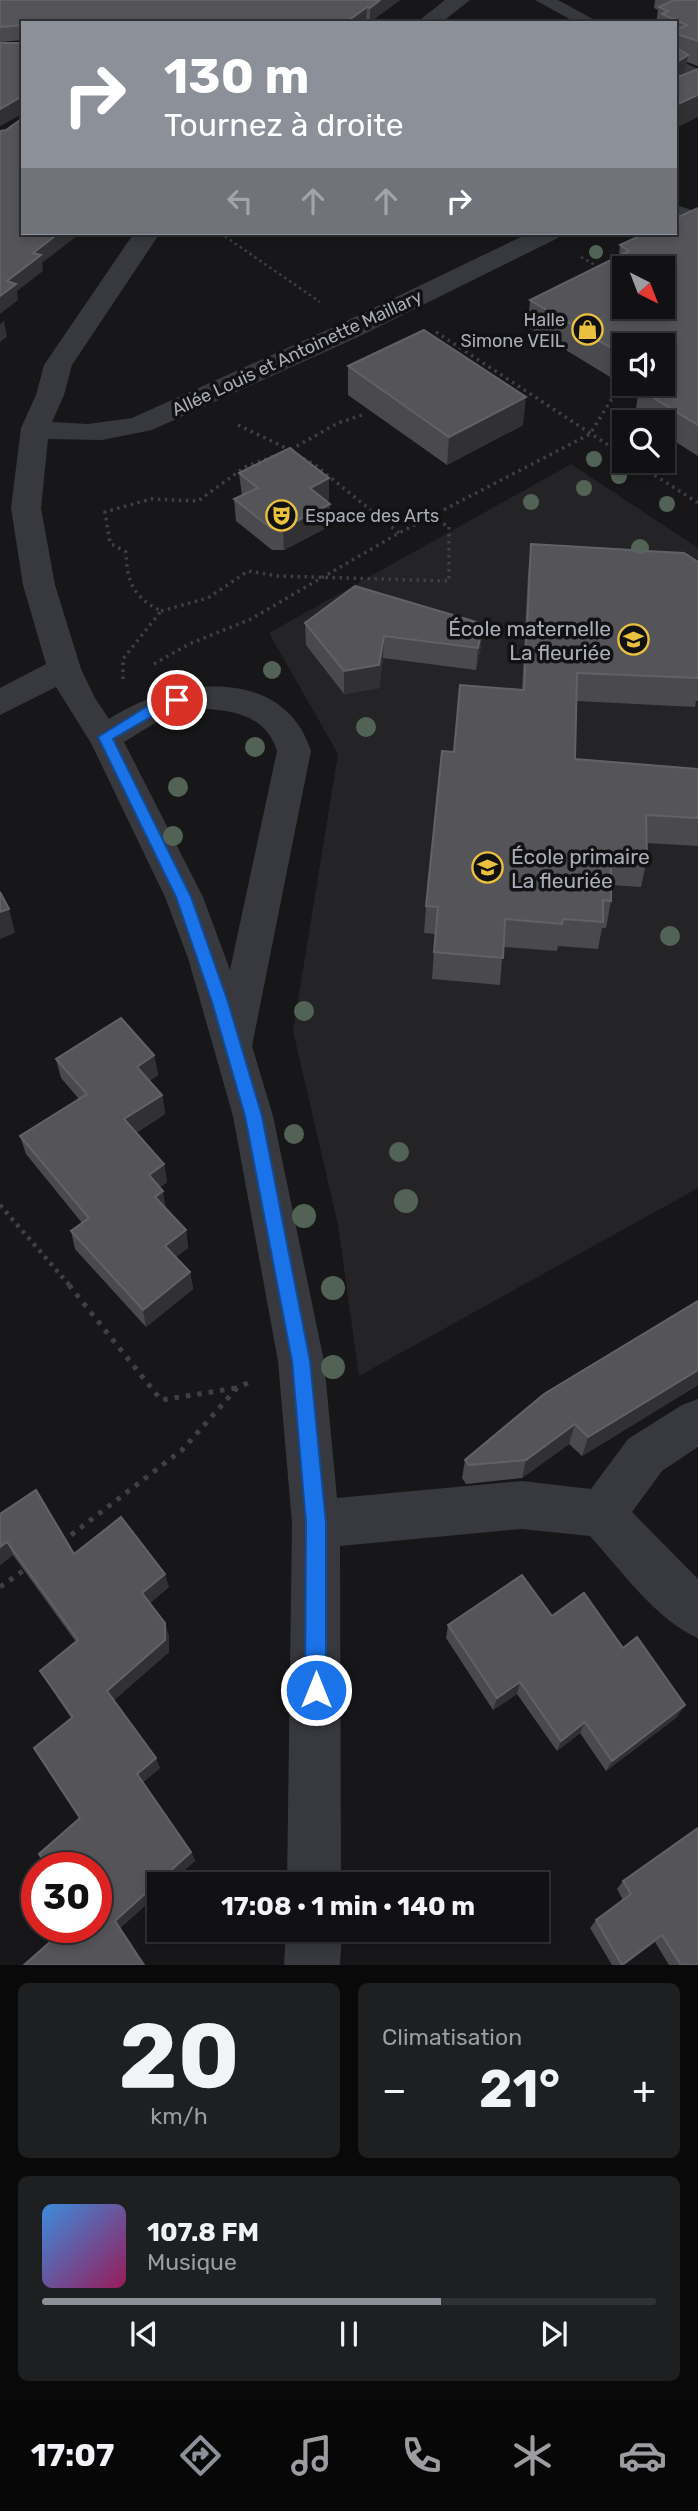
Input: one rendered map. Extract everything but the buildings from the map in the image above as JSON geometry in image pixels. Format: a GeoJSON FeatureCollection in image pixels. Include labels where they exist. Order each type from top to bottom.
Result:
{"type":"FeatureCollection","features":[{"type":"Feature","properties":{"kind":"street"},"geometry":{"type":"LineString","coordinates":[[430,21],[459,0]]}},
{"type":"Feature","properties":{"kind":"street"},"geometry":{"type":"LineString","coordinates":[[677,213],[698,220]]}},
{"type":"Feature","properties":{"kind":"street"},"geometry":{"type":"LineString","coordinates":[[147,235],[58,365],[50,395],[14,477],[26,508],[39,585],[64,669],[80,702],[105,737],[184,897],[234,1045],[256,1129],[301,1361],[316,1523],[314,1872]]}},
{"type":"Feature","properties":{"kind":"street","name":"Allée Louis et Antoinette Maillary"},"geometry":{"type":"LineString","coordinates":[[35,428],[106,433],[142,424],[348,331],[544,235]]}},
{"type":"Feature","properties":{"kind":"street"},"geometry":{"type":"LineString","coordinates":[[0,703],[64,669]]}},
{"type":"Feature","properties":{"kind":"street"},"geometry":{"type":"LineString","coordinates":[[105,737],[156,707],[200,697],[224,698],[247,704],[271,716],[286,731],[294,751],[234,1045]]}},
{"type":"Feature","properties":{"kind":"street"},"geometry":{"type":"LineString","coordinates":[[603,1514],[645,1455],[698,1421]]}},
{"type":"Feature","properties":{"kind":"street"},"geometry":{"type":"LineString","coordinates":[[316,1523],[377,1520],[522,1505],[603,1514],[650,1567],[698,1613]]}},
{"type":"Feature","properties":{"kind":"street"},"geometry":{"type":"LineString","coordinates":[[312,1965],[313,1942]]}},
{"type":"Feature","properties":{"kind":"lane"},"geometry":{"type":"LineString","coordinates":[[544,0],[587,21]]}},
{"type":"Feature","properties":{"kind":"lane"},"geometry":{"type":"LineString","coordinates":[[677,66],[694,82]]}},
{"type":"Feature","properties":{"kind":"path"},"geometry":{"type":"LineString","coordinates":[[222,235],[345,318],[348,331]]}},
{"type":"Feature","properties":{"kind":"path"},"geometry":{"type":"LineString","coordinates":[[548,235],[606,272]]}},
{"type":"Feature","properties":{"kind":"path"},"geometry":{"type":"LineString","coordinates":[[397,307],[612,448]]}},
{"type":"Feature","properties":{"kind":"path"},"geometry":{"type":"LineString","coordinates":[[145,669],[189,645],[249,620],[399,533],[590,434],[611,400],[617,396]]}},
{"type":"Feature","properties":{"kind":"path"},"geometry":{"type":"LineString","coordinates":[[192,403],[315,465],[399,533]]}},
{"type":"Feature","properties":{"kind":"path"},"geometry":{"type":"LineString","coordinates":[[365,414],[338,423],[289,450],[245,467],[198,501],[160,497],[131,501],[105,512],[110,543],[126,552],[130,589],[143,603],[161,611],[197,604],[220,594],[248,571],[278,576],[449,581],[449,526],[428,519]]}},
{"type":"Feature","properties":{"kind":"path"},"geometry":{"type":"LineString","coordinates":[[651,473],[698,503]]}},
{"type":"Feature","properties":{"kind":"path"},"geometry":{"type":"LineString","coordinates":[[134,675],[123,681],[123,659],[161,611]]}},
{"type":"Feature","properties":{"kind":"path"},"geometry":{"type":"LineString","coordinates":[[0,1205],[77,1294],[161,1400],[237,1388],[301,1361]]}},
{"type":"Feature","properties":{"kind":"path"},"geometry":{"type":"LineString","coordinates":[[53,1549],[182,1450],[237,1388]]}},
{"type":"Feature","properties":{"kind":"path"},"geometry":{"type":"LineString","coordinates":[[0,1587],[31,1565]]}},
{"type":"Feature","properties":{"kind":"shaded area"},"geometry":{"type":"Polygon","coordinates":[[[571,464],[698,548],[698,1188],[359,1376],[338,1225],[293,1031],[338,754],[269,633],[571,464]]]}},
{"type":"Feature","properties":{"kind":"place","name":"Halle Simone VEIL"},"geometry":{"type":"Point","coordinates":[588,330]}},
{"type":"Feature","properties":{"kind":"place","name":"Espace des Arts"},"geometry":{"type":"Point","coordinates":[282,516]}},
{"type":"Feature","properties":{"kind":"place","name":"École maternelle La fleuriée"},"geometry":{"type":"Point","coordinates":[634,640]}},
{"type":"Feature","properties":{"kind":"place","name":"École primaire La fleuriée"},"geometry":{"type":"Point","coordinates":[488,868]}},
{"type":"Feature","properties":{"kind":"route"},"geometry":{"type":"LineString","coordinates":[[177,700],[156,707],[105,737],[184,897],[234,1045],[253,1116],[286,1273],[301,1361],[316,1523],[316,1690]]}}]}
